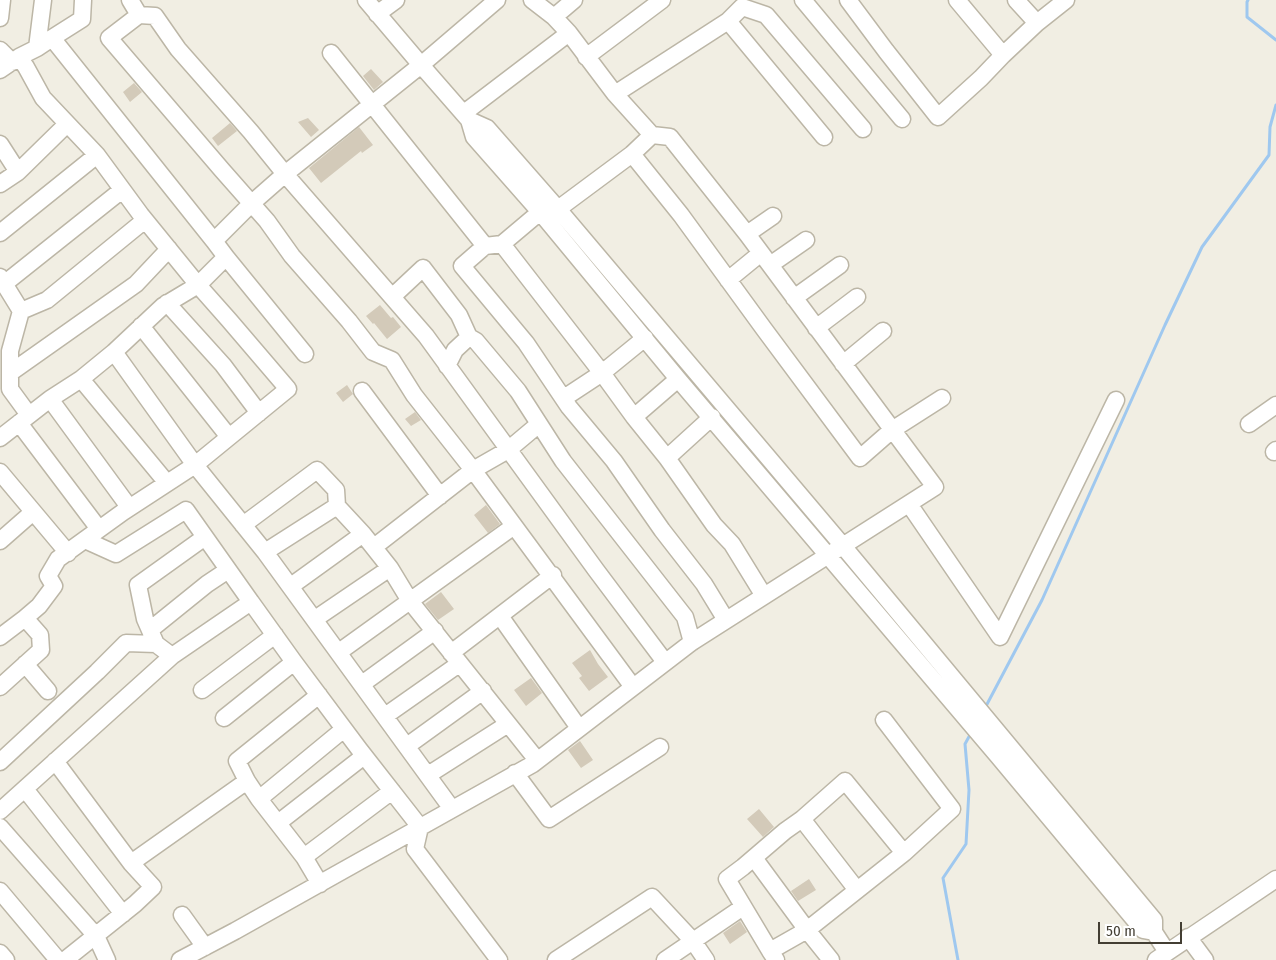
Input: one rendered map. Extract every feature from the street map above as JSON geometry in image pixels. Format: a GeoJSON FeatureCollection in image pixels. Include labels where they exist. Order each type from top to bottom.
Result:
{"type":"FeatureCollection","features":[{"type":"Feature","properties":{"kind":"street"},"geometry":{"type":"LineString","coordinates":[[0,18],[2,0]]}},
{"type":"Feature","properties":{"kind":"street"},"geometry":{"type":"LineString","coordinates":[[37,48],[43,0]]}},
{"type":"Feature","properties":{"kind":"street"},"geometry":{"type":"LineString","coordinates":[[10,63],[82,19],[83,0]]}},
{"type":"Feature","properties":{"kind":"street"},"geometry":{"type":"LineString","coordinates":[[130,0],[139,15]]}},
{"type":"Feature","properties":{"kind":"street"},"geometry":{"type":"LineString","coordinates":[[366,0],[466,117],[474,137],[540,212],[678,379],[1143,930],[1154,932]]}},
{"type":"Feature","properties":{"kind":"street"},"geometry":{"type":"LineString","coordinates":[[378,14],[396,0]]}},
{"type":"Feature","properties":{"kind":"street"},"geometry":{"type":"LineString","coordinates":[[214,241],[252,203],[285,174],[497,0]]}},
{"type":"Feature","properties":{"kind":"street"},"geometry":{"type":"LineString","coordinates":[[180,960],[320,884],[515,774],[537,760],[692,642],[935,487],[765,259],[670,137],[652,135],[615,94],[569,33],[554,17],[532,0]]}},
{"type":"Feature","properties":{"kind":"street"},"geometry":{"type":"LineString","coordinates":[[554,17],[574,0]]}},
{"type":"Feature","properties":{"kind":"street"},"geometry":{"type":"LineString","coordinates":[[586,56],[662,0]]}},
{"type":"Feature","properties":{"kind":"street"},"geometry":{"type":"LineString","coordinates":[[803,0],[902,119]]}},
{"type":"Feature","properties":{"kind":"street"},"geometry":{"type":"LineString","coordinates":[[848,0],[938,117],[1037,23],[1066,0]]}},
{"type":"Feature","properties":{"kind":"street"},"geometry":{"type":"LineString","coordinates":[[957,0],[1003,55]]}},
{"type":"Feature","properties":{"kind":"street"},"geometry":{"type":"LineString","coordinates":[[1016,0],[1037,23]]}},
{"type":"Feature","properties":{"kind":"street"},"geometry":{"type":"LineString","coordinates":[[615,94],[728,22],[739,4],[766,15],[863,129]]}},
{"type":"Feature","properties":{"kind":"street"},"geometry":{"type":"LineString","coordinates":[[633,687],[552,575],[414,395],[392,360],[373,352],[349,321],[292,256],[268,221],[109,38],[139,15],[155,16],[178,49],[426,336],[596,570],[666,662]]}},
{"type":"Feature","properties":{"kind":"street"},"geometry":{"type":"LineString","coordinates":[[728,22],[824,137]]}},
{"type":"Feature","properties":{"kind":"street"},"geometry":{"type":"LineString","coordinates":[[466,117],[569,33]]}},
{"type":"Feature","properties":{"kind":"street"},"geometry":{"type":"LineString","coordinates":[[52,38],[305,354]]}},
{"type":"Feature","properties":{"kind":"street"},"geometry":{"type":"LineString","coordinates":[[0,50],[10,63],[26,67],[43,98],[97,155],[145,220],[198,285],[288,389],[195,465],[129,507],[58,560],[48,576],[54,586],[39,606],[25,618],[2,632]]}},
{"type":"Feature","properties":{"kind":"street"},"geometry":{"type":"LineString","coordinates":[[331,54],[485,246]]}},
{"type":"Feature","properties":{"kind":"street"},"geometry":{"type":"LineString","coordinates":[[466,117],[487,128],[558,209],[982,712],[1154,920],[1154,932],[1162,956],[1276,879]]}},
{"type":"Feature","properties":{"kind":"street"},"geometry":{"type":"LineString","coordinates":[[0,184],[18,172],[68,124]]}},
{"type":"Feature","properties":{"kind":"street"},"geometry":{"type":"LineString","coordinates":[[558,209],[632,154],[652,135]]}},
{"type":"Feature","properties":{"kind":"street"},"geometry":{"type":"LineString","coordinates":[[0,144],[18,172]]}},
{"type":"Feature","properties":{"kind":"street"},"geometry":{"type":"LineString","coordinates":[[632,154],[681,215],[860,458],[892,430],[942,398]]}},
{"type":"Feature","properties":{"kind":"street"},"geometry":{"type":"LineString","coordinates":[[0,233],[97,155]]}},
{"type":"Feature","properties":{"kind":"street"},"geometry":{"type":"LineString","coordinates":[[98,529],[24,419],[7,384],[10,351],[21,311],[2,281],[122,190]]}},
{"type":"Feature","properties":{"kind":"street"},"geometry":{"type":"LineString","coordinates":[[540,212],[502,244],[485,246],[462,266],[526,343],[564,398],[614,461],[662,530],[704,584],[726,620]]}},
{"type":"Feature","properties":{"kind":"street"},"geometry":{"type":"LineString","coordinates":[[746,234],[773,216]]}},
{"type":"Feature","properties":{"kind":"street"},"geometry":{"type":"LineString","coordinates":[[21,311],[47,300],[145,220]]}},
{"type":"Feature","properties":{"kind":"street"},"geometry":{"type":"LineString","coordinates":[[728,280],[765,259],[806,240]]}},
{"type":"Feature","properties":{"kind":"street"},"geometry":{"type":"LineString","coordinates":[[502,244],[667,458],[714,525],[732,544],[764,596]]}},
{"type":"Feature","properties":{"kind":"street"},"geometry":{"type":"LineString","coordinates":[[7,384],[136,284],[169,249]]}},
{"type":"Feature","properties":{"kind":"street"},"geometry":{"type":"LineString","coordinates":[[0,438],[50,399],[82,379],[114,352],[162,306],[198,285],[226,257]]}},
{"type":"Feature","properties":{"kind":"street"},"geometry":{"type":"LineString","coordinates":[[794,298],[840,265]]}},
{"type":"Feature","properties":{"kind":"street"},"geometry":{"type":"LineString","coordinates":[[392,298],[423,268],[459,315],[469,338],[476,342],[518,391],[563,461],[685,617],[692,642]]}},
{"type":"Feature","properties":{"kind":"street"},"geometry":{"type":"LineString","coordinates":[[816,328],[857,297]]}},
{"type":"Feature","properties":{"kind":"street"},"geometry":{"type":"LineString","coordinates":[[167,303],[223,365],[259,412]]}},
{"type":"Feature","properties":{"kind":"street"},"geometry":{"type":"LineString","coordinates":[[141,326],[229,437]]}},
{"type":"Feature","properties":{"kind":"street"},"geometry":{"type":"LineString","coordinates":[[843,364],[883,331]]}},
{"type":"Feature","properties":{"kind":"street"},"geometry":{"type":"LineString","coordinates":[[0,338],[10,351]]}},
{"type":"Feature","properties":{"kind":"street"},"geometry":{"type":"LineString","coordinates":[[447,366],[455,350],[469,338]]}},
{"type":"Feature","properties":{"kind":"street"},"geometry":{"type":"LineString","coordinates":[[564,398],[602,373],[645,338]]}},
{"type":"Feature","properties":{"kind":"street"},"geometry":{"type":"LineString","coordinates":[[114,352],[195,465],[265,552],[340,652],[452,809]]}},
{"type":"Feature","properties":{"kind":"street"},"geometry":{"type":"LineString","coordinates":[[82,379],[167,483]]}},
{"type":"Feature","properties":{"kind":"street"},"geometry":{"type":"LineString","coordinates":[[634,417],[678,379]]}},
{"type":"Feature","properties":{"kind":"street"},"geometry":{"type":"LineString","coordinates":[[362,391],[440,496]]}},
{"type":"Feature","properties":{"kind":"street"},"geometry":{"type":"LineString","coordinates":[[50,399],[129,507]]}},
{"type":"Feature","properties":{"kind":"street"},"geometry":{"type":"LineString","coordinates":[[909,504],[1000,637],[1116,400]]}},
{"type":"Feature","properties":{"kind":"street"},"geometry":{"type":"LineString","coordinates":[[1249,424],[1276,405]]}},
{"type":"Feature","properties":{"kind":"street"},"geometry":{"type":"LineString","coordinates":[[667,458],[712,418]]}},
{"type":"Feature","properties":{"kind":"street"},"geometry":{"type":"LineString","coordinates":[[374,547],[473,470],[508,450],[539,424]]}},
{"type":"Feature","properties":{"kind":"street"},"geometry":{"type":"LineString","coordinates":[[243,525],[317,470],[336,490],[337,506],[374,547],[390,568],[410,601],[537,760]]}},
{"type":"Feature","properties":{"kind":"street"},"geometry":{"type":"LineString","coordinates":[[3,480],[68,552]]}},
{"type":"Feature","properties":{"kind":"street"},"geometry":{"type":"LineString","coordinates":[[265,552],[337,506]]}},
{"type":"Feature","properties":{"kind":"street"},"geometry":{"type":"LineString","coordinates":[[85,540],[116,554],[186,510],[294,662],[420,827]]}},
{"type":"Feature","properties":{"kind":"street"},"geometry":{"type":"LineString","coordinates":[[0,541],[33,512]]}},
{"type":"Feature","properties":{"kind":"street"},"geometry":{"type":"LineString","coordinates":[[340,652],[514,526]]}},
{"type":"Feature","properties":{"kind":"street"},"geometry":{"type":"LineString","coordinates":[[291,586],[363,534]]}},
{"type":"Feature","properties":{"kind":"street"},"geometry":{"type":"LineString","coordinates":[[172,656],[153,637],[145,619],[138,585],[205,537]]}},
{"type":"Feature","properties":{"kind":"street"},"geometry":{"type":"LineString","coordinates":[[315,619],[390,568]]}},
{"type":"Feature","properties":{"kind":"street"},"geometry":{"type":"LineString","coordinates":[[1,759],[97,672],[126,642],[153,637],[207,584],[228,570]]}},
{"type":"Feature","properties":{"kind":"street"},"geometry":{"type":"LineString","coordinates":[[385,716],[455,658],[500,616],[552,575]]}},
{"type":"Feature","properties":{"kind":"street"},"geometry":{"type":"LineString","coordinates":[[0,811],[172,656],[251,602]]}},
{"type":"Feature","properties":{"kind":"street"},"geometry":{"type":"LineString","coordinates":[[500,616],[579,728]]}},
{"type":"Feature","properties":{"kind":"street"},"geometry":{"type":"LineString","coordinates":[[0,687],[42,650],[40,635],[25,618]]}},
{"type":"Feature","properties":{"kind":"street"},"geometry":{"type":"LineString","coordinates":[[362,684],[435,631]]}},
{"type":"Feature","properties":{"kind":"street"},"geometry":{"type":"LineString","coordinates":[[202,690],[275,635]]}},
{"type":"Feature","properties":{"kind":"street"},"geometry":{"type":"LineString","coordinates":[[224,718],[294,662]]}},
{"type":"Feature","properties":{"kind":"street"},"geometry":{"type":"LineString","coordinates":[[25,664],[48,691]]}},
{"type":"Feature","properties":{"kind":"street"},"geometry":{"type":"LineString","coordinates":[[407,746],[483,691]]}},
{"type":"Feature","properties":{"kind":"street"},"geometry":{"type":"LineString","coordinates":[[319,695],[237,761],[259,799],[304,857],[320,884]]}},
{"type":"Feature","properties":{"kind":"street"},"geometry":{"type":"LineString","coordinates":[[884,720],[952,809],[904,852],[773,955],[727,879],[802,819],[845,781],[904,852]]}},
{"type":"Feature","properties":{"kind":"street"},"geometry":{"type":"LineString","coordinates":[[428,775],[508,724]]}},
{"type":"Feature","properties":{"kind":"street"},"geometry":{"type":"LineString","coordinates":[[259,799],[344,729]]}},
{"type":"Feature","properties":{"kind":"street"},"geometry":{"type":"LineString","coordinates":[[515,774],[549,819],[660,747]]}},
{"type":"Feature","properties":{"kind":"street"},"geometry":{"type":"LineString","coordinates":[[278,823],[364,756]]}},
{"type":"Feature","properties":{"kind":"street"},"geometry":{"type":"LineString","coordinates":[[55,761],[131,863],[153,887],[123,914],[65,960]]}},
{"type":"Feature","properties":{"kind":"street"},"geometry":{"type":"LineString","coordinates":[[131,863],[247,780]]}},
{"type":"Feature","properties":{"kind":"street"},"geometry":{"type":"LineString","coordinates":[[25,788],[123,914]]}},
{"type":"Feature","properties":{"kind":"street"},"geometry":{"type":"LineString","coordinates":[[304,857],[392,791]]}},
{"type":"Feature","properties":{"kind":"street"},"geometry":{"type":"LineString","coordinates":[[802,819],[857,890]]}},
{"type":"Feature","properties":{"kind":"street"},"geometry":{"type":"LineString","coordinates":[[0,827],[96,936],[107,960]]}},
{"type":"Feature","properties":{"kind":"street"},"geometry":{"type":"LineString","coordinates":[[420,827],[415,849],[499,960]]}},
{"type":"Feature","properties":{"kind":"street"},"geometry":{"type":"LineString","coordinates":[[754,858],[830,960]]}},
{"type":"Feature","properties":{"kind":"street"},"geometry":{"type":"LineString","coordinates":[[0,891],[58,960]]}},
{"type":"Feature","properties":{"kind":"street"},"geometry":{"type":"LineString","coordinates":[[556,960],[652,896],[694,941],[706,960]]}},
{"type":"Feature","properties":{"kind":"street"},"geometry":{"type":"LineString","coordinates":[[664,960],[743,907]]}},
{"type":"Feature","properties":{"kind":"street"},"geometry":{"type":"LineString","coordinates":[[182,915],[205,947]]}},
{"type":"Feature","properties":{"kind":"street"},"geometry":{"type":"LineString","coordinates":[[1188,937],[1205,960]]}},
{"type":"Feature","properties":{"kind":"street"},"geometry":{"type":"LineString","coordinates":[[0,953],[6,960]]}},
{"type":"Feature","properties":{"kind":"building"},"geometry":{"type":"Polygon","coordinates":[[[371,69],[383,82],[374,90],[363,76],[371,69]]]}},
{"type":"Feature","properties":{"kind":"building"},"geometry":{"type":"Polygon","coordinates":[[[134,83],[142,92],[130,102],[123,92],[134,83]]]}},
{"type":"Feature","properties":{"kind":"building"},"geometry":{"type":"Polygon","coordinates":[[[308,118],[319,130],[311,137],[298,122],[308,118]]]}},
{"type":"Feature","properties":{"kind":"building"},"geometry":{"type":"Polygon","coordinates":[[[230,123],[237,131],[218,146],[212,138],[230,123]]]}},
{"type":"Feature","properties":{"kind":"building"},"geometry":{"type":"Polygon","coordinates":[[[359,127],[373,145],[362,153],[361,151],[321,183],[309,168],[359,127]]]}},
{"type":"Feature","properties":{"kind":"building"},"geometry":{"type":"Polygon","coordinates":[[[380,305],[401,327],[387,339],[366,316],[380,305]]]}},
{"type":"Feature","properties":{"kind":"building"},"geometry":{"type":"Polygon","coordinates":[[[347,385],[353,394],[343,402],[336,393],[347,385]]]}},
{"type":"Feature","properties":{"kind":"building"},"geometry":{"type":"Polygon","coordinates":[[[415,412],[421,420],[411,426],[405,419],[415,412]]]}},
{"type":"Feature","properties":{"kind":"building"},"geometry":{"type":"Polygon","coordinates":[[[486,505],[500,524],[488,533],[474,515],[486,505]]]}},
{"type":"Feature","properties":{"kind":"building"},"geometry":{"type":"Polygon","coordinates":[[[441,592],[454,609],[438,620],[425,604],[441,592]]]}},
{"type":"Feature","properties":{"kind":"building"},"geometry":{"type":"Polygon","coordinates":[[[590,650],[608,677],[589,691],[579,678],[582,676],[572,663],[590,650]]]}},
{"type":"Feature","properties":{"kind":"building"},"geometry":{"type":"Polygon","coordinates":[[[531,678],[542,693],[526,706],[514,690],[531,678]]]}},
{"type":"Feature","properties":{"kind":"building"},"geometry":{"type":"Polygon","coordinates":[[[580,741],[593,760],[581,768],[568,750],[580,741]]]}},
{"type":"Feature","properties":{"kind":"building"},"geometry":{"type":"Polygon","coordinates":[[[759,809],[774,827],[763,837],[747,819],[759,809]]]}},
{"type":"Feature","properties":{"kind":"building"},"geometry":{"type":"Polygon","coordinates":[[[809,879],[816,890],[798,901],[791,891],[809,879]]]}},
{"type":"Feature","properties":{"kind":"building"},"geometry":{"type":"Polygon","coordinates":[[[740,921],[747,932],[730,944],[723,933],[740,921]]]}},
{"type":"Feature","properties":{"kind":"waterway"},"geometry":{"type":"LineString","coordinates":[[1248,0],[1247,17],[1276,40]]}},
{"type":"Feature","properties":{"kind":"waterway"},"geometry":{"type":"LineString","coordinates":[[985,708],[1042,600],[1202,247],[1269,155],[1270,127],[1276,105]]}},
{"type":"Feature","properties":{"kind":"waterway"},"geometry":{"type":"LineString","coordinates":[[958,960],[943,878],[966,844],[969,790],[965,744],[971,733]]}}]}
